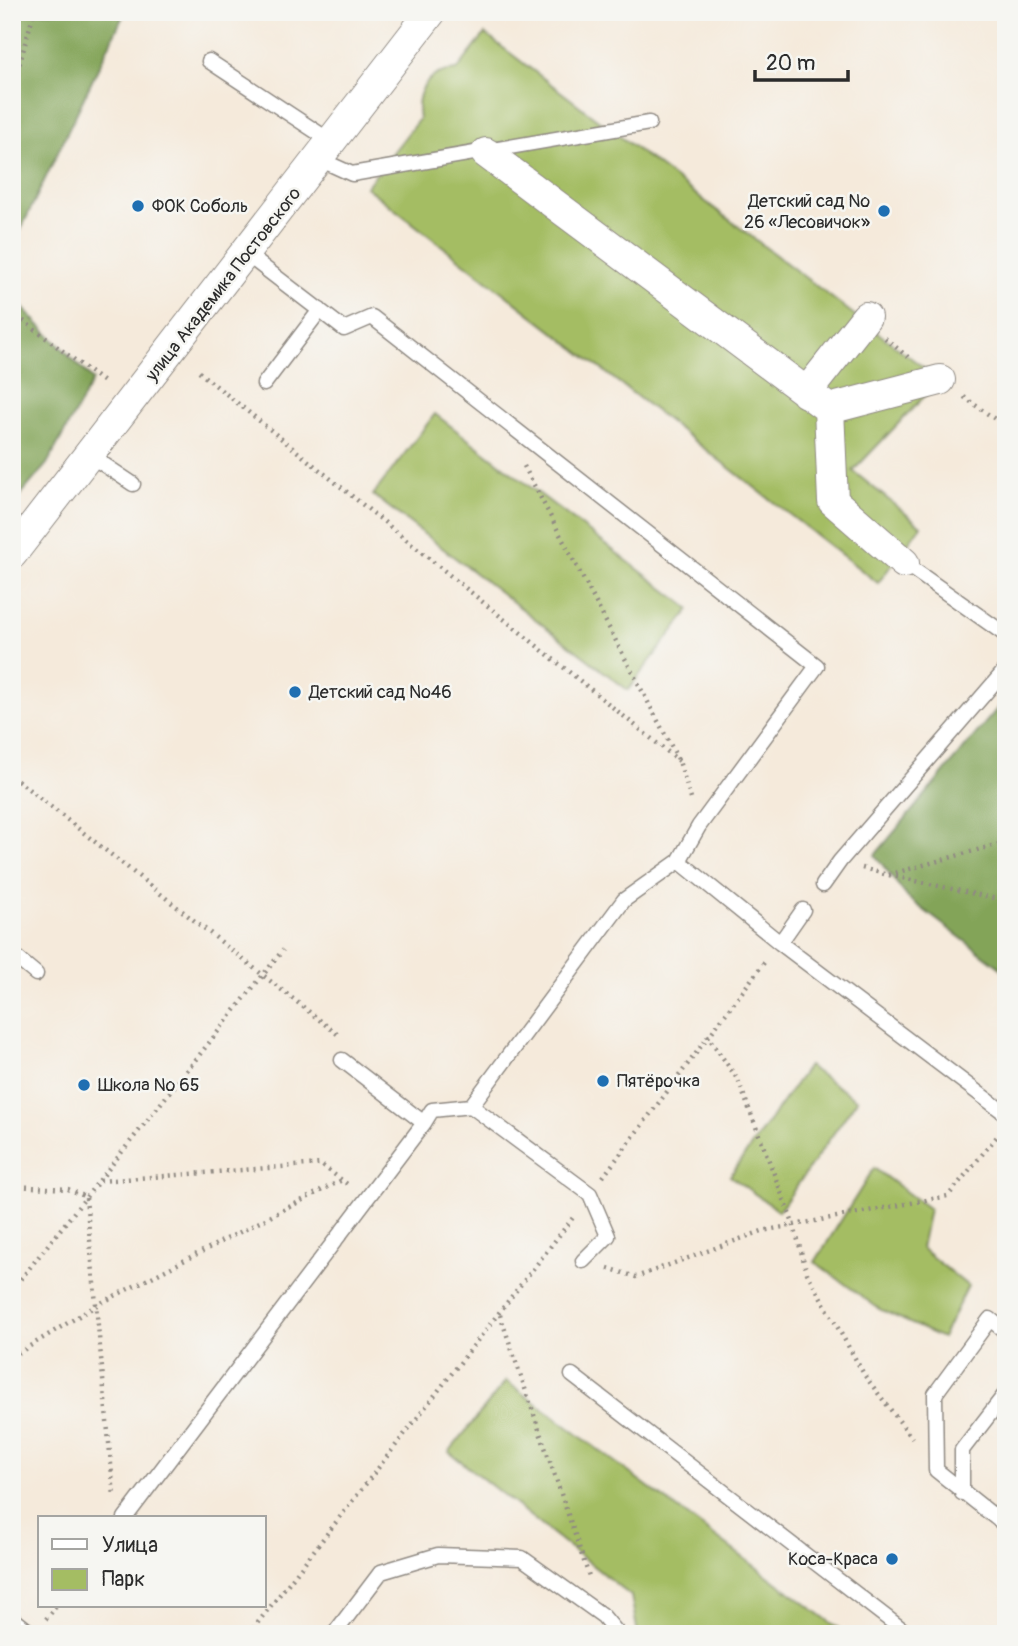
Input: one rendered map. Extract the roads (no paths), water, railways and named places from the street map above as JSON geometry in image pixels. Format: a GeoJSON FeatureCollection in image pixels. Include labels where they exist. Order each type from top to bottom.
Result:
{"type":"FeatureCollection","features":[{"type":"Feature","properties":{"kind":"street","name":"улица Академика Постовского"},"geometry":{"type":"LineString","coordinates":[[12,554],[91,456],[431,12]]}},
{"type":"Feature","properties":{"kind":"street"},"geometry":{"type":"LineString","coordinates":[[486,153],[818,401],[940,380]]}},
{"type":"Feature","properties":{"kind":"street"},"geometry":{"type":"LineString","coordinates":[[866,317],[818,401],[833,501],[904,563]]}},
{"type":"Feature","properties":{"kind":"lane"},"geometry":{"type":"LineString","coordinates":[[209,61],[352,174],[649,123]]}},
{"type":"Feature","properties":{"kind":"lane"},"geometry":{"type":"LineString","coordinates":[[245,253],[344,329],[372,317],[817,666],[699,826],[679,861],[624,900],[471,1105]]}},
{"type":"Feature","properties":{"kind":"lane"},"geometry":{"type":"LineString","coordinates":[[264,384],[320,310]]}},
{"type":"Feature","properties":{"kind":"lane"},"geometry":{"type":"LineString","coordinates":[[91,456],[133,484]]}},
{"type":"Feature","properties":{"kind":"lane"},"geometry":{"type":"LineString","coordinates":[[904,563],[1006,635]]}},
{"type":"Feature","properties":{"kind":"lane"},"geometry":{"type":"LineString","coordinates":[[823,885],[840,861],[1006,669]]}},
{"type":"Feature","properties":{"kind":"lane"},"geometry":{"type":"LineString","coordinates":[[679,861],[780,943],[1006,1114]]}},
{"type":"Feature","properties":{"kind":"lane"},"geometry":{"type":"LineString","coordinates":[[780,943],[803,910]]}},
{"type":"Feature","properties":{"kind":"lane"},"geometry":{"type":"LineString","coordinates":[[12,954],[36,974]]}},
{"type":"Feature","properties":{"kind":"lane"},"geometry":{"type":"LineString","coordinates":[[342,1060],[424,1123]]}},
{"type":"Feature","properties":{"kind":"lane"},"geometry":{"type":"LineString","coordinates":[[127,1516],[368,1199],[432,1110],[471,1105],[590,1194],[608,1236],[583,1261]]}},
{"type":"Feature","properties":{"kind":"lane"},"geometry":{"type":"LineString","coordinates":[[1006,1332],[990,1319],[935,1394],[936,1470],[1000,1522],[1006,1504]]}},
{"type":"Feature","properties":{"kind":"lane"},"geometry":{"type":"LineString","coordinates":[[572,1375],[908,1634]]}},
{"type":"Feature","properties":{"kind":"lane"},"geometry":{"type":"LineString","coordinates":[[962,1493],[962,1450],[1006,1393]]}},
{"type":"Feature","properties":{"kind":"lane"},"geometry":{"type":"LineString","coordinates":[[334,1634],[381,1572],[438,1555],[522,1558],[603,1616],[618,1634]]}},
{"type":"Feature","properties":{"kind":"lane"},"geometry":{"type":"LineString","coordinates":[[12,1618],[32,1634]]}},
{"type":"Feature","properties":{"kind":"place","name":"ФОК Соболь"},"geometry":{"type":"Point","coordinates":[138,206]}},
{"type":"Feature","properties":{"kind":"place","name":"Детский сад № 26 «Лесовичок»"},"geometry":{"type":"Point","coordinates":[884,211]}},
{"type":"Feature","properties":{"kind":"place","name":"Детский сад №46"},"geometry":{"type":"Point","coordinates":[295,692]}},
{"type":"Feature","properties":{"kind":"place","name":"Пятёрочка"},"geometry":{"type":"Point","coordinates":[603,1081]}},
{"type":"Feature","properties":{"kind":"place","name":"Школа № 65"},"geometry":{"type":"Point","coordinates":[84,1085]}},
{"type":"Feature","properties":{"kind":"place","name":"Коса-Краса"},"geometry":{"type":"Point","coordinates":[892,1559]}}]}
